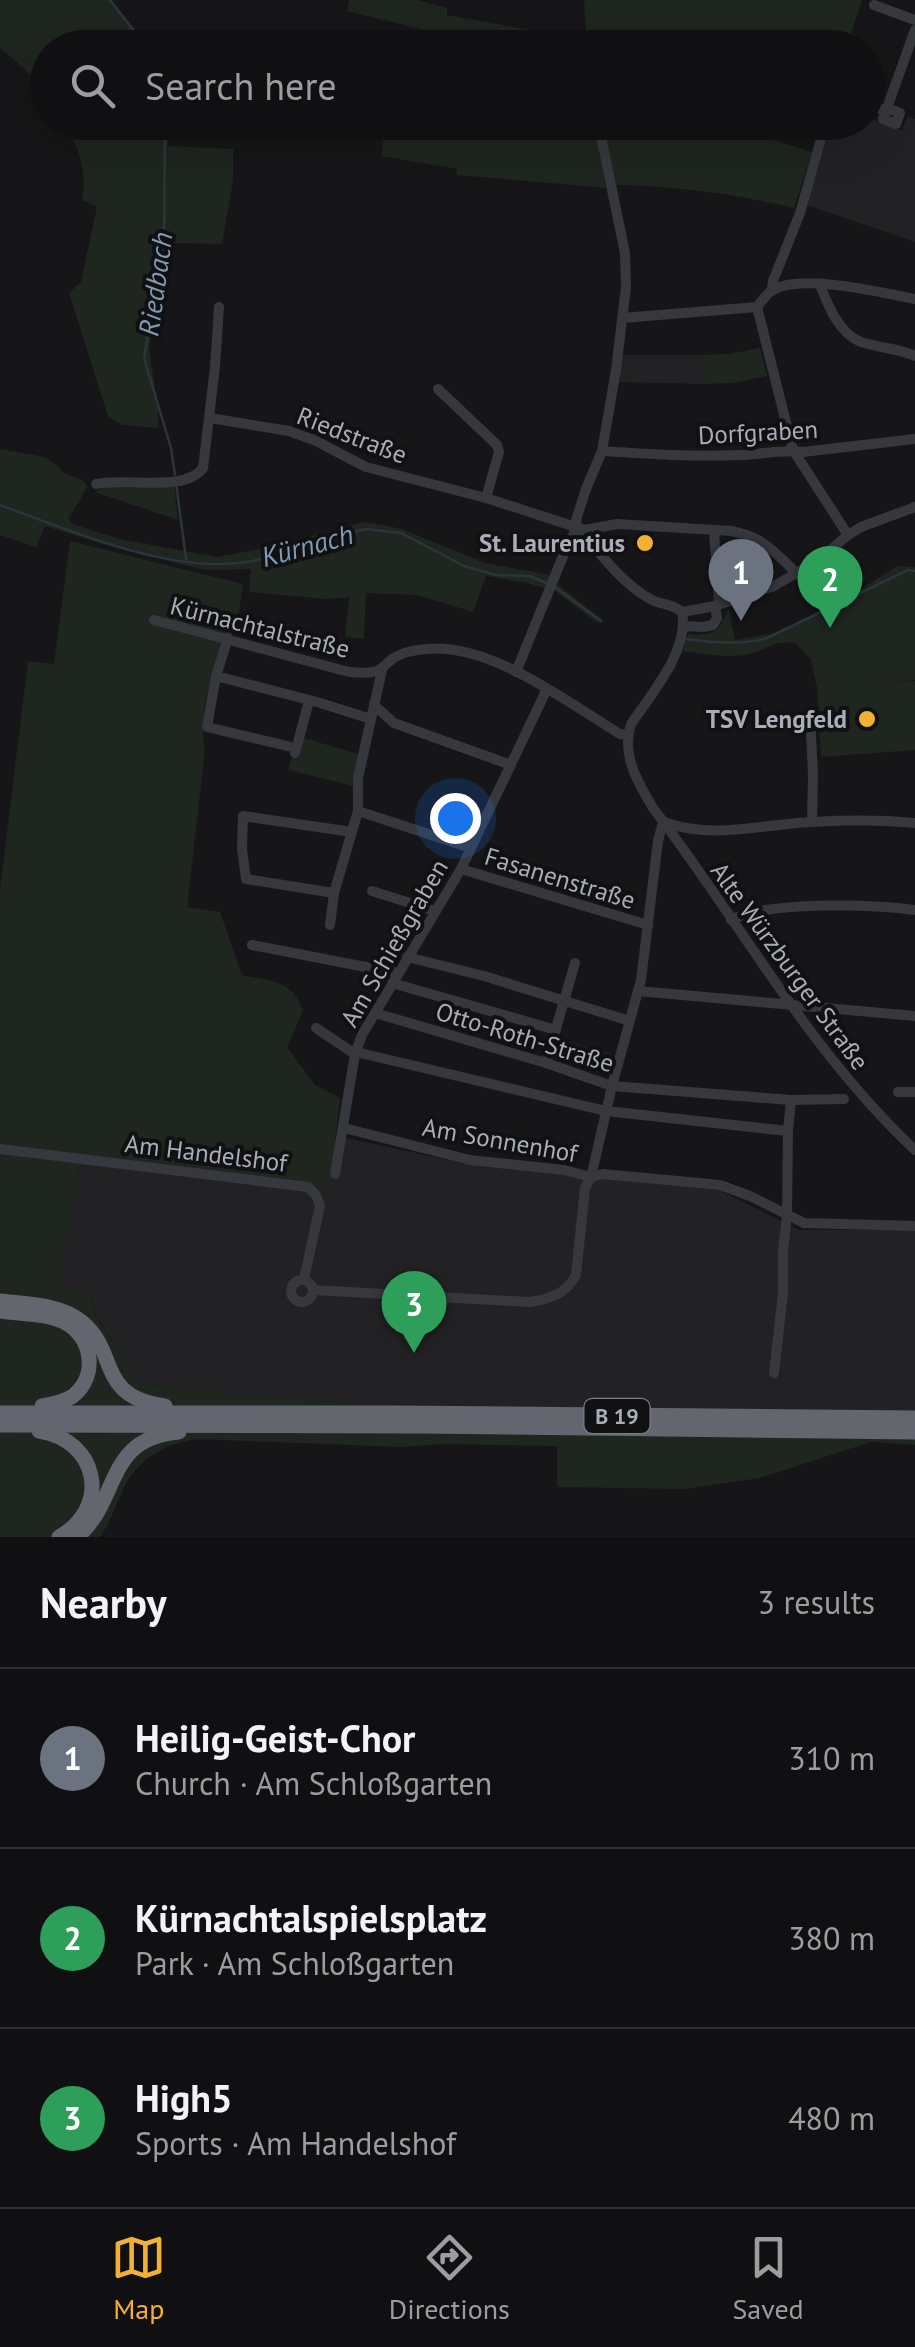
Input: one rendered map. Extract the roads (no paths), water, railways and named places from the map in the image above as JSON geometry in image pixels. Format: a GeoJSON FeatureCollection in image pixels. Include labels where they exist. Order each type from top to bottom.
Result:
{"type":"FeatureCollection","features":[{"type":"Feature","properties":{"kind":"highway"},"geometry":{"type":"LineString","coordinates":[[0,1301],[51,1307],[74,1316],[93,1334],[114,1378],[130,1394],[152,1404],[198,1414]]}},
{"type":"Feature","properties":{"kind":"highway"},"geometry":{"type":"LineString","coordinates":[[0,1312],[64,1322],[82,1338],[90,1360],[83,1384],[71,1398],[4,1417]]}},
{"type":"Feature","properties":{"kind":"highway","name":"B 19"},"geometry":{"type":"LineString","coordinates":[[4,1417],[399,1413],[915,1418]]}},
{"type":"Feature","properties":{"kind":"highway"},"geometry":{"type":"LineString","coordinates":[[4,1417],[62,1438],[86,1460],[92,1484],[88,1508],[70,1531],[59,1537]]}},
{"type":"Feature","properties":{"kind":"highway","name":"B 19"},"geometry":{"type":"LineString","coordinates":[[4,1417],[216,1426],[915,1432]]}},
{"type":"Feature","properties":{"kind":"highway"},"geometry":{"type":"LineString","coordinates":[[77,1537],[99,1510],[127,1454],[143,1442],[168,1433],[216,1426]]}},
{"type":"Feature","properties":{"kind":"street"},"geometry":{"type":"LineString","coordinates":[[874,6],[915,20]]}},
{"type":"Feature","properties":{"kind":"street"},"geometry":{"type":"LineString","coordinates":[[885,110],[915,30]]}},
{"type":"Feature","properties":{"kind":"street"},"geometry":{"type":"LineString","coordinates":[[902,66],[915,72]]}},
{"type":"Feature","properties":{"kind":"street"},"geometry":{"type":"LineString","coordinates":[[516,672],[577,527],[586,489],[602,451],[616,370],[626,286],[625,253],[602,140]]}},
{"type":"Feature","properties":{"kind":"street"},"geometry":{"type":"LineString","coordinates":[[772,290],[821,140]]}},
{"type":"Feature","properties":{"kind":"street"},"geometry":{"type":"LineString","coordinates":[[622,318],[756,307],[772,290],[795,284],[852,286],[915,299]]}},
{"type":"Feature","properties":{"kind":"street"},"geometry":{"type":"LineString","coordinates":[[820,285],[850,336],[915,356]]}},
{"type":"Feature","properties":{"kind":"street"},"geometry":{"type":"LineString","coordinates":[[96,484],[176,480],[195,477],[204,468],[219,306]]}},
{"type":"Feature","properties":{"kind":"street"},"geometry":{"type":"LineString","coordinates":[[756,307],[793,450],[848,535]]}},
{"type":"Feature","properties":{"kind":"street"},"geometry":{"type":"LineString","coordinates":[[438,390],[497,446],[499,452],[486,498]]}},
{"type":"Feature","properties":{"kind":"street","name":"Riedstraße"},"geometry":{"type":"LineString","coordinates":[[210,418],[289,431],[366,467],[486,498],[577,527]]}},
{"type":"Feature","properties":{"kind":"street","name":"Dorfgraben"},"geometry":{"type":"LineString","coordinates":[[602,451],[743,456],[915,439]]}},
{"type":"Feature","properties":{"kind":"street"},"geometry":{"type":"LineString","coordinates":[[682,612],[774,586],[817,561],[848,535],[915,507]]}},
{"type":"Feature","properties":{"kind":"street"},"geometry":{"type":"LineString","coordinates":[[577,527],[585,530],[638,525],[731,532],[761,540],[797,573]]}},
{"type":"Feature","properties":{"kind":"street"},"geometry":{"type":"LineString","coordinates":[[577,527],[639,591],[682,612],[684,626],[670,664],[631,724],[628,735]]}},
{"type":"Feature","properties":{"kind":"street"},"geometry":{"type":"LineString","coordinates":[[684,626],[704,627],[717,618],[714,531]]}},
{"type":"Feature","properties":{"kind":"street","name":"Kürnachtalstraße"},"geometry":{"type":"LineString","coordinates":[[154,620],[349,672],[382,670],[393,658],[440,648],[474,653],[628,735]]}},
{"type":"Feature","properties":{"kind":"street"},"geometry":{"type":"LineString","coordinates":[[228,638],[207,727],[296,751],[309,701]]}},
{"type":"Feature","properties":{"kind":"street"},"geometry":{"type":"LineString","coordinates":[[330,925],[334,893],[358,811],[358,778],[382,670]]}},
{"type":"Feature","properties":{"kind":"street"},"geometry":{"type":"LineString","coordinates":[[216,676],[371,719]]}},
{"type":"Feature","properties":{"kind":"street","name":"Am Schießgraben"},"geometry":{"type":"LineString","coordinates":[[334,1174],[362,1035],[461,869],[546,690]]}},
{"type":"Feature","properties":{"kind":"street"},"geometry":{"type":"LineString","coordinates":[[374,705],[394,722],[512,766]]}},
{"type":"Feature","properties":{"kind":"street"},"geometry":{"type":"LineString","coordinates":[[810,715],[812,822]]}},
{"type":"Feature","properties":{"kind":"street","name":"Alte Würzburger Straße"},"geometry":{"type":"LineString","coordinates":[[628,735],[636,778],[663,822],[830,1059],[915,1150]]}},
{"type":"Feature","properties":{"kind":"street"},"geometry":{"type":"LineString","coordinates":[[358,811],[471,848]]}},
{"type":"Feature","properties":{"kind":"street"},"geometry":{"type":"LineString","coordinates":[[334,893],[246,880],[242,849],[244,816],[352,832]]}},
{"type":"Feature","properties":{"kind":"street"},"geometry":{"type":"LineString","coordinates":[[313,1290],[530,1302],[548,1300],[568,1287],[576,1276],[584,1188],[591,1177],[638,991],[663,822],[708,830],[866,820],[915,824]]}},
{"type":"Feature","properties":{"kind":"street"},"geometry":{"type":"LineString","coordinates":[[680,844],[685,828]]}},
{"type":"Feature","properties":{"kind":"street","name":"Fasanenstraße"},"geometry":{"type":"LineString","coordinates":[[461,869],[648,924]]}},
{"type":"Feature","properties":{"kind":"street"},"geometry":{"type":"LineString","coordinates":[[372,891],[436,912]]}},
{"type":"Feature","properties":{"kind":"street"},"geometry":{"type":"LineString","coordinates":[[731,920],[759,912],[806,907],[915,910]]}},
{"type":"Feature","properties":{"kind":"street"},"geometry":{"type":"LineString","coordinates":[[252,945],[395,978],[556,1030]]}},
{"type":"Feature","properties":{"kind":"street"},"geometry":{"type":"LineString","coordinates":[[407,957],[630,1021]]}},
{"type":"Feature","properties":{"kind":"street"},"geometry":{"type":"LineString","coordinates":[[546,1063],[575,963]]}},
{"type":"Feature","properties":{"kind":"street"},"geometry":{"type":"LineString","coordinates":[[638,991],[915,1016]]}},
{"type":"Feature","properties":{"kind":"street","name":"Otto-Roth-Straße"},"geometry":{"type":"LineString","coordinates":[[375,1014],[612,1086],[792,1100],[844,1099]]}},
{"type":"Feature","properties":{"kind":"street"},"geometry":{"type":"LineString","coordinates":[[316,1028],[356,1053],[606,1111],[788,1131]]}},
{"type":"Feature","properties":{"kind":"street"},"geometry":{"type":"LineString","coordinates":[[898,1092],[915,1092]]}},
{"type":"Feature","properties":{"kind":"street"},"geometry":{"type":"LineString","coordinates":[[774,1373],[783,1293],[792,1100]]}},
{"type":"Feature","properties":{"kind":"street","name":"Am Sonnenhof"},"geometry":{"type":"LineString","coordinates":[[344,1128],[470,1160],[564,1170],[591,1177],[603,1174],[720,1186],[804,1222],[915,1226]]}},
{"type":"Feature","properties":{"kind":"street","name":"Am Handelshof"},"geometry":{"type":"LineString","coordinates":[[0,1149],[308,1187],[320,1206],[304,1280]]}},
{"type":"Feature","properties":{"kind":"street"},"geometry":{"type":"LineString","coordinates":[[304,1280],[313,1290],[308,1300],[298,1301],[291,1288],[304,1280]]}},
{"type":"Feature","properties":{"kind":"waterway","name":"Riedbach"},"geometry":{"type":"LineString","coordinates":[[110,0],[133,30]]}},
{"type":"Feature","properties":{"kind":"waterway","name":"Riedbach"},"geometry":{"type":"LineString","coordinates":[[165,140],[164,249],[144,358],[171,448],[175,475]]}},
{"type":"Feature","properties":{"kind":"waterway","name":"Riedbach"},"geometry":{"type":"LineString","coordinates":[[176,483],[186,559]]}},
{"type":"Feature","properties":{"kind":"waterway","name":"Kürnach"},"geometry":{"type":"LineString","coordinates":[[0,505],[121,548],[185,562],[246,562],[365,529],[401,533],[464,566],[496,575],[529,576],[549,584]]}},
{"type":"Feature","properties":{"kind":"waterway","name":"Kürnach"},"geometry":{"type":"LineString","coordinates":[[686,639],[726,643],[765,639],[908,570],[915,571]]}},
{"type":"Feature","properties":{"kind":"waterway","name":"Kürnach"},"geometry":{"type":"LineString","coordinates":[[556,588],[601,621]]}},
{"type":"Feature","properties":{"kind":"place","name":"St. Laurentius"},"geometry":{"type":"Point","coordinates":[645,543]}},
{"type":"Feature","properties":{"kind":"place","name":"Heilig-Geist-Chor"},"geometry":{"type":"Point","coordinates":[741,621]}},
{"type":"Feature","properties":{"kind":"place","name":"Kürnachtalspielsplatz"},"geometry":{"type":"Point","coordinates":[830,628]}},
{"type":"Feature","properties":{"kind":"place","name":"TSV Lengfeld"},"geometry":{"type":"Point","coordinates":[867,719]}},
{"type":"Feature","properties":{"kind":"place","name":"High5"},"geometry":{"type":"Point","coordinates":[414,1353]}}]}
